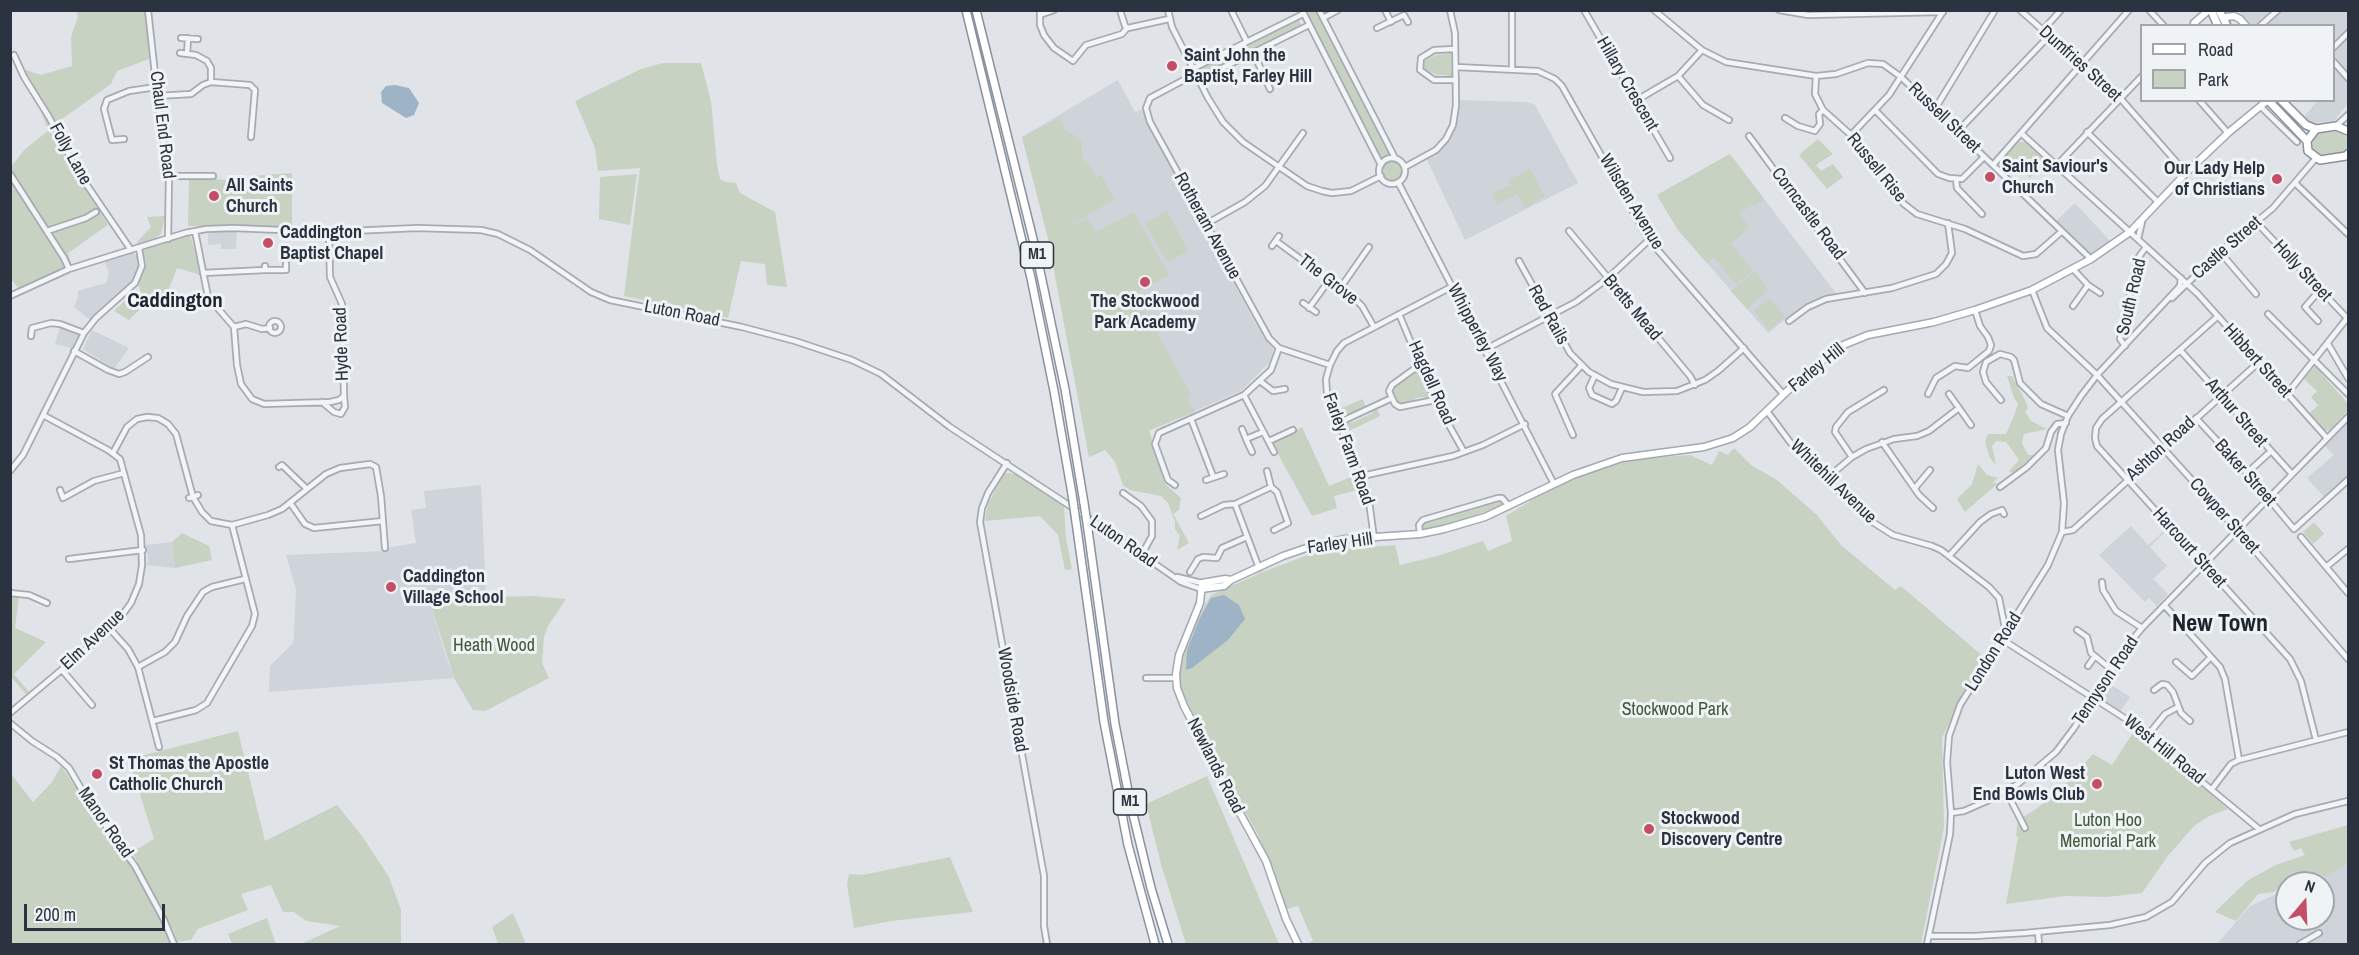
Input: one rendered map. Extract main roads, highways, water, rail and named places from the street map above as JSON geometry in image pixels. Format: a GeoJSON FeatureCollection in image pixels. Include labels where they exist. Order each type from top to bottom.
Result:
{"type":"FeatureCollection","features":[{"type":"Feature","properties":{"kind":"highway","name":"M1"},"geometry":{"type":"LineString","coordinates":[[966,10],[1031,278],[1054,391],[1072,494],[1104,722],[1128,845],[1155,945]]}},
{"type":"Feature","properties":{"kind":"highway","name":"M1"},"geometry":{"type":"LineString","coordinates":[[976,10],[1035,247],[1065,389],[1084,503],[1117,736],[1143,858],[1168,945]]}},
{"type":"Feature","properties":{"kind":"highway"},"geometry":{"type":"LineString","coordinates":[[2210,10],[2225,20]]}},
{"type":"Feature","properties":{"kind":"highway"},"geometry":{"type":"LineString","coordinates":[[2219,10],[2225,20]]}},
{"type":"Feature","properties":{"kind":"highway"},"geometry":{"type":"LineString","coordinates":[[2265,102],[2302,128],[2316,129],[2336,126],[2348,131]]}},
{"type":"Feature","properties":{"kind":"highway"},"geometry":{"type":"LineString","coordinates":[[2282,102],[2302,128],[2308,151],[2316,158],[2325,160],[2348,156]]}},
{"type":"Feature","properties":{"kind":"highway"},"geometry":{"type":"LineString","coordinates":[[2307,141],[2316,129]]}},
{"type":"Feature","properties":{"kind":"main road"},"geometry":{"type":"LineString","coordinates":[[2195,24],[2210,10]]}},
{"type":"Feature","properties":{"kind":"main road"},"geometry":{"type":"LineString","coordinates":[[2225,20],[2234,16],[2244,24]]}},
{"type":"Feature","properties":{"kind":"main road","name":"Farley Hill"},"geometry":{"type":"LineString","coordinates":[[1202,586],[1215,589],[1224,586],[1231,580],[1315,544],[1420,534],[1464,524],[1509,507],[1589,468],[1622,458],[1704,447],[1725,441],[1750,427],[1830,353],[1859,338],[1934,322],[1975,310],[2032,290],[2091,259],[2130,232],[2186,173],[2265,102]]}},
{"type":"Feature","properties":{"kind":"main road","name":"Farley Hill"},"geometry":{"type":"LineString","coordinates":[[1202,586],[1225,579],[1231,580]]}},
{"type":"Feature","properties":{"kind":"main road","name":"Newlands Road"},"geometry":{"type":"LineString","coordinates":[[1202,586],[1200,603],[1182,644],[1176,678],[1177,687],[1184,706],[1266,861],[1286,919],[1298,945]]}},
{"type":"Feature","properties":{"kind":"main road"},"geometry":{"type":"LineString","coordinates":[[1200,603],[1215,589]]}},
{"type":"Feature","properties":{"kind":"water"},"geometry":{"type":"Polygon","coordinates":[[[386,86],[409,88],[419,103],[414,115],[406,118],[382,103],[381,92],[386,86]]]}},
{"type":"Feature","properties":{"kind":"water"},"geometry":{"type":"Polygon","coordinates":[[[1224,595],[1239,605],[1245,619],[1228,640],[1192,668],[1186,670],[1187,650],[1200,618],[1211,598],[1224,595]]]}},
{"type":"Feature","properties":{"kind":"place","name":"Saint John the Baptist, Farley Hill"},"geometry":{"type":"Point","coordinates":[1172,66]}},
{"type":"Feature","properties":{"kind":"place","name":"Saint Saviour's Church"},"geometry":{"type":"Point","coordinates":[1990,177]}},
{"type":"Feature","properties":{"kind":"place","name":"Our Lady Help of Christians"},"geometry":{"type":"Point","coordinates":[2277,179]}},
{"type":"Feature","properties":{"kind":"place","name":"All Saints Church"},"geometry":{"type":"Point","coordinates":[214,196]}},
{"type":"Feature","properties":{"kind":"place","name":"Caddington Baptist Chapel"},"geometry":{"type":"Point","coordinates":[268,243]}},
{"type":"Feature","properties":{"kind":"place","name":"The Stockwood Park Academy"},"geometry":{"type":"Point","coordinates":[1145,282]}},
{"type":"Feature","properties":{"kind":"place","name":"Caddington Village School"},"geometry":{"type":"Point","coordinates":[391,587]}},
{"type":"Feature","properties":{"kind":"place","name":"St Thomas the Apostle Catholic Church"},"geometry":{"type":"Point","coordinates":[97,774]}},
{"type":"Feature","properties":{"kind":"place","name":"Luton West End Bowls Club"},"geometry":{"type":"Point","coordinates":[2097,784]}},
{"type":"Feature","properties":{"kind":"place","name":"Stockwood Discovery Centre"},"geometry":{"type":"Point","coordinates":[1649,829]}},
{"type":"Feature","properties":{"kind":"district","name":"Caddington"},"geometry":{"type":"Point","coordinates":[175,301]}},
{"type":"Feature","properties":{"kind":"district","name":"New Town"},"geometry":{"type":"Point","coordinates":[2220,625]}},
{"type":"Feature","properties":{"kind":"park label","name":"Heath Wood"},"geometry":{"type":"Point","coordinates":[494,646]}},
{"type":"Feature","properties":{"kind":"park label","name":"Stockwood Park"},"geometry":{"type":"Point","coordinates":[1675,710]}},
{"type":"Feature","properties":{"kind":"park label","name":"Luton Hoo Memorial Park"},"geometry":{"type":"Point","coordinates":[2108,831]}}]}
